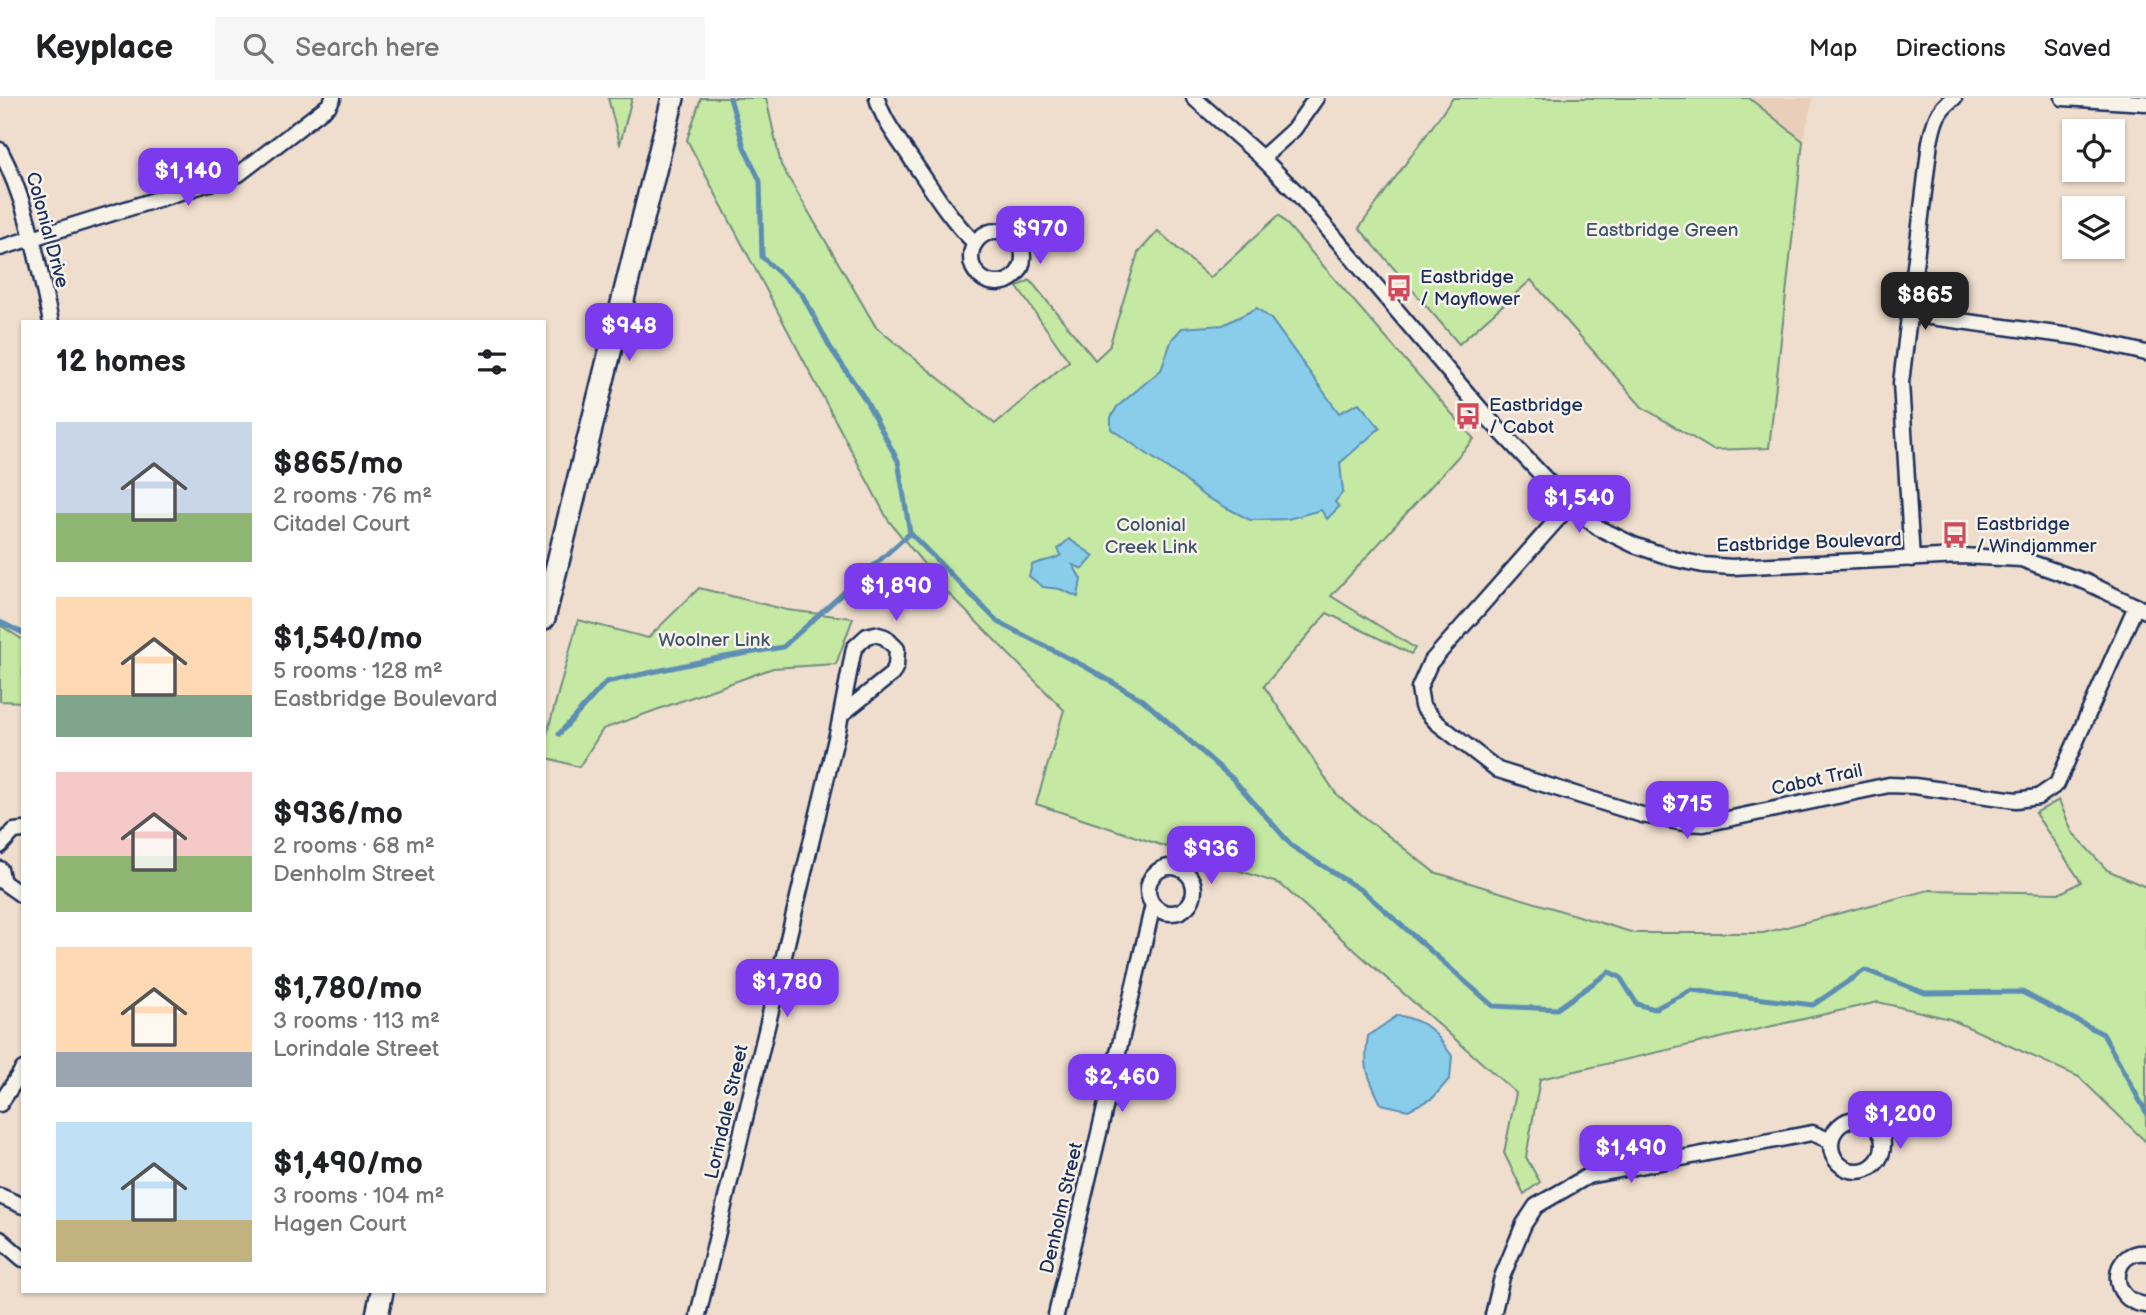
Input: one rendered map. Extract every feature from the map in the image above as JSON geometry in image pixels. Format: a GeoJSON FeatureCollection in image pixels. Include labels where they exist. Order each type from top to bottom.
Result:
{"type":"FeatureCollection","features":[{"type":"Feature","properties":{"kind":"main road"},"geometry":{"type":"LineString","coordinates":[[546,610],[673,98]]}},
{"type":"Feature","properties":{"kind":"main road"},"geometry":{"type":"LineString","coordinates":[[377,1315],[382,1293]]}},
{"type":"Feature","properties":{"kind":"street"},"geometry":{"type":"LineString","coordinates":[[0,248],[239,174],[329,105],[333,98]]}},
{"type":"Feature","properties":{"kind":"street"},"geometry":{"type":"LineString","coordinates":[[877,98],[892,130],[954,223],[975,243]]}},
{"type":"Feature","properties":{"kind":"street","name":"Eastbridge Boulevard"},"geometry":{"type":"LineString","coordinates":[[1194,98],[1262,158],[1344,247],[1488,418],[1570,505],[1597,527],[1634,545],[1703,565],[1732,567],[1961,556],[2021,559],[2086,582],[2141,609]]}},
{"type":"Feature","properties":{"kind":"street"},"geometry":{"type":"LineString","coordinates":[[1262,158],[1294,129],[1316,98]]}},
{"type":"Feature","properties":{"kind":"street"},"geometry":{"type":"LineString","coordinates":[[1912,559],[1901,383],[1930,142],[1934,123],[1942,106],[1954,98]]}},
{"type":"Feature","properties":{"kind":"street"},"geometry":{"type":"LineString","coordinates":[[2063,98],[2146,103]]}},
{"type":"Feature","properties":{"kind":"street","name":"Colonial Drive"},"geometry":{"type":"LineString","coordinates":[[0,150],[15,178],[51,320]]}},
{"type":"Feature","properties":{"kind":"street"},"geometry":{"type":"LineString","coordinates":[[1909,314],[2078,337],[2146,353]]}},
{"type":"Feature","properties":{"kind":"street","name":"Cabot Trail"},"geometry":{"type":"LineString","coordinates":[[1570,505],[1430,663],[1419,688],[1422,706],[1436,722],[1499,770],[1642,815],[1684,823],[1704,824],[1889,785],[2016,800],[2038,797],[2057,784],[2141,609]]}},
{"type":"Feature","properties":{"kind":"street","name":"Lorindale Street"},"geometry":{"type":"LineString","coordinates":[[698,1315],[842,714],[854,648],[867,636],[875,634],[884,637],[897,649],[896,666],[892,674],[842,714]]}},
{"type":"Feature","properties":{"kind":"street"},"geometry":{"type":"LineString","coordinates":[[0,846],[14,831],[21,830]]}},
{"type":"Feature","properties":{"kind":"street"},"geometry":{"type":"LineString","coordinates":[[0,869],[4,882],[21,895]]}},
{"type":"Feature","properties":{"kind":"street","name":"Denholm Street"},"geometry":{"type":"LineString","coordinates":[[1056,1315],[1153,905]]}},
{"type":"Feature","properties":{"kind":"street"},"geometry":{"type":"LineString","coordinates":[[0,1104],[21,1072]]}},
{"type":"Feature","properties":{"kind":"street"},"geometry":{"type":"LineString","coordinates":[[1493,1315],[1502,1277],[1524,1224],[1536,1206],[1588,1176],[1812,1133],[1831,1141]]}},
{"type":"Feature","properties":{"kind":"street"},"geometry":{"type":"LineString","coordinates":[[0,1196],[21,1205]]}},
{"type":"Feature","properties":{"kind":"street"},"geometry":{"type":"LineString","coordinates":[[0,1239],[21,1257]]}},
{"type":"Feature","properties":{"kind":"street"},"geometry":{"type":"LineString","coordinates":[[2146,1253],[2129,1256],[2122,1263],[2117,1275],[2122,1294],[2129,1300],[2146,1305]]}},
{"type":"Feature","properties":{"kind":"shaded area"},"geometry":{"type":"Polygon","coordinates":[[[1749,98],[1813,98],[1803,141],[1749,98]]]}},
{"type":"Feature","properties":{"kind":"green space"},"geometry":{"type":"Polygon","coordinates":[[[608,98],[632,98],[620,144],[608,98]]]}},
{"type":"Feature","properties":{"kind":"green space","name":"Colonial Creek Link"},"geometry":{"type":"Polygon","coordinates":[[[701,98],[766,98],[781,165],[876,327],[995,424],[1069,361],[1017,287],[1030,280],[1095,360],[1109,347],[1138,253],[1158,231],[1210,278],[1279,215],[1474,439],[1331,596],[1415,648],[1411,654],[1327,613],[1264,686],[1337,795],[1434,872],[1634,933],[1763,933],[1929,890],[2061,893],[2081,882],[2035,813],[2059,800],[2072,832],[2107,870],[2146,887],[2146,1142],[2079,1077],[1950,1019],[1878,1002],[1540,1079],[1526,1157],[1540,1182],[1524,1194],[1504,1153],[1516,1093],[1280,884],[1036,804],[1064,710],[944,589],[888,520],[687,140],[701,98]]]}},
{"type":"Feature","properties":{"kind":"green space","name":"Eastbridge Green"},"geometry":{"type":"Polygon","coordinates":[[[1453,98],[1749,98],[1803,141],[1769,448],[1713,450],[1642,407],[1531,280],[1459,344],[1359,228],[1453,98]]]}},
{"type":"Feature","properties":{"kind":"green space","name":"Woolner Link"},"geometry":{"type":"Polygon","coordinates":[[[699,588],[787,610],[853,618],[836,664],[773,668],[603,729],[579,767],[546,758],[546,738],[578,620],[648,638],[699,588]]]}},
{"type":"Feature","properties":{"kind":"green space"},"geometry":{"type":"Polygon","coordinates":[[[0,625],[21,639],[21,702],[0,701],[0,625]]]}},
{"type":"Feature","properties":{"kind":"water"},"geometry":{"type":"Polygon","coordinates":[[[1257,308],[1271,319],[1339,413],[1359,403],[1380,428],[1340,463],[1343,492],[1335,502],[1339,507],[1327,519],[1321,510],[1288,519],[1250,520],[1204,496],[1111,429],[1111,417],[1117,407],[1161,370],[1172,339],[1182,328],[1223,325],[1257,308]]]}},
{"type":"Feature","properties":{"kind":"water"},"geometry":{"type":"Polygon","coordinates":[[[1069,539],[1094,556],[1083,569],[1073,565],[1081,579],[1078,597],[1060,589],[1043,587],[1029,576],[1032,565],[1061,555],[1058,549],[1069,539]]]}},
{"type":"Feature","properties":{"kind":"water"},"geometry":{"type":"Polygon","coordinates":[[[1398,1015],[1417,1021],[1430,1029],[1452,1056],[1450,1078],[1433,1098],[1408,1110],[1381,1104],[1369,1078],[1366,1064],[1368,1036],[1398,1015]]]}},
{"type":"Feature","properties":{"kind":"waterway"},"geometry":{"type":"LineString","coordinates":[[730,98],[744,147],[760,181],[762,257],[802,294],[830,347],[865,399],[898,461],[910,533],[998,622],[1143,700],[1233,779],[1293,847],[1364,892],[1493,1006],[1557,1009],[1609,972],[1620,977],[1637,1004],[1654,1009],[1692,990],[1813,1005],[1865,970],[1925,993],[2022,992],[2103,1034],[2146,1112]]}},
{"type":"Feature","properties":{"kind":"waterway"},"geometry":{"type":"LineString","coordinates":[[559,734],[606,682],[783,647],[910,533]]}},
{"type":"Feature","properties":{"kind":"waterway"},"geometry":{"type":"LineString","coordinates":[[0,622],[21,632]]}},
{"type":"Feature","properties":{"kind":"place","name":"Eastbridge / Mayflower"},"geometry":{"type":"Point","coordinates":[1399,288]}},
{"type":"Feature","properties":{"kind":"place","name":"Eastbridge / Cabot"},"geometry":{"type":"Point","coordinates":[1468,416]}},
{"type":"Feature","properties":{"kind":"place","name":"Eastbridge / Windjammer"},"geometry":{"type":"Point","coordinates":[1955,535]}}]}
